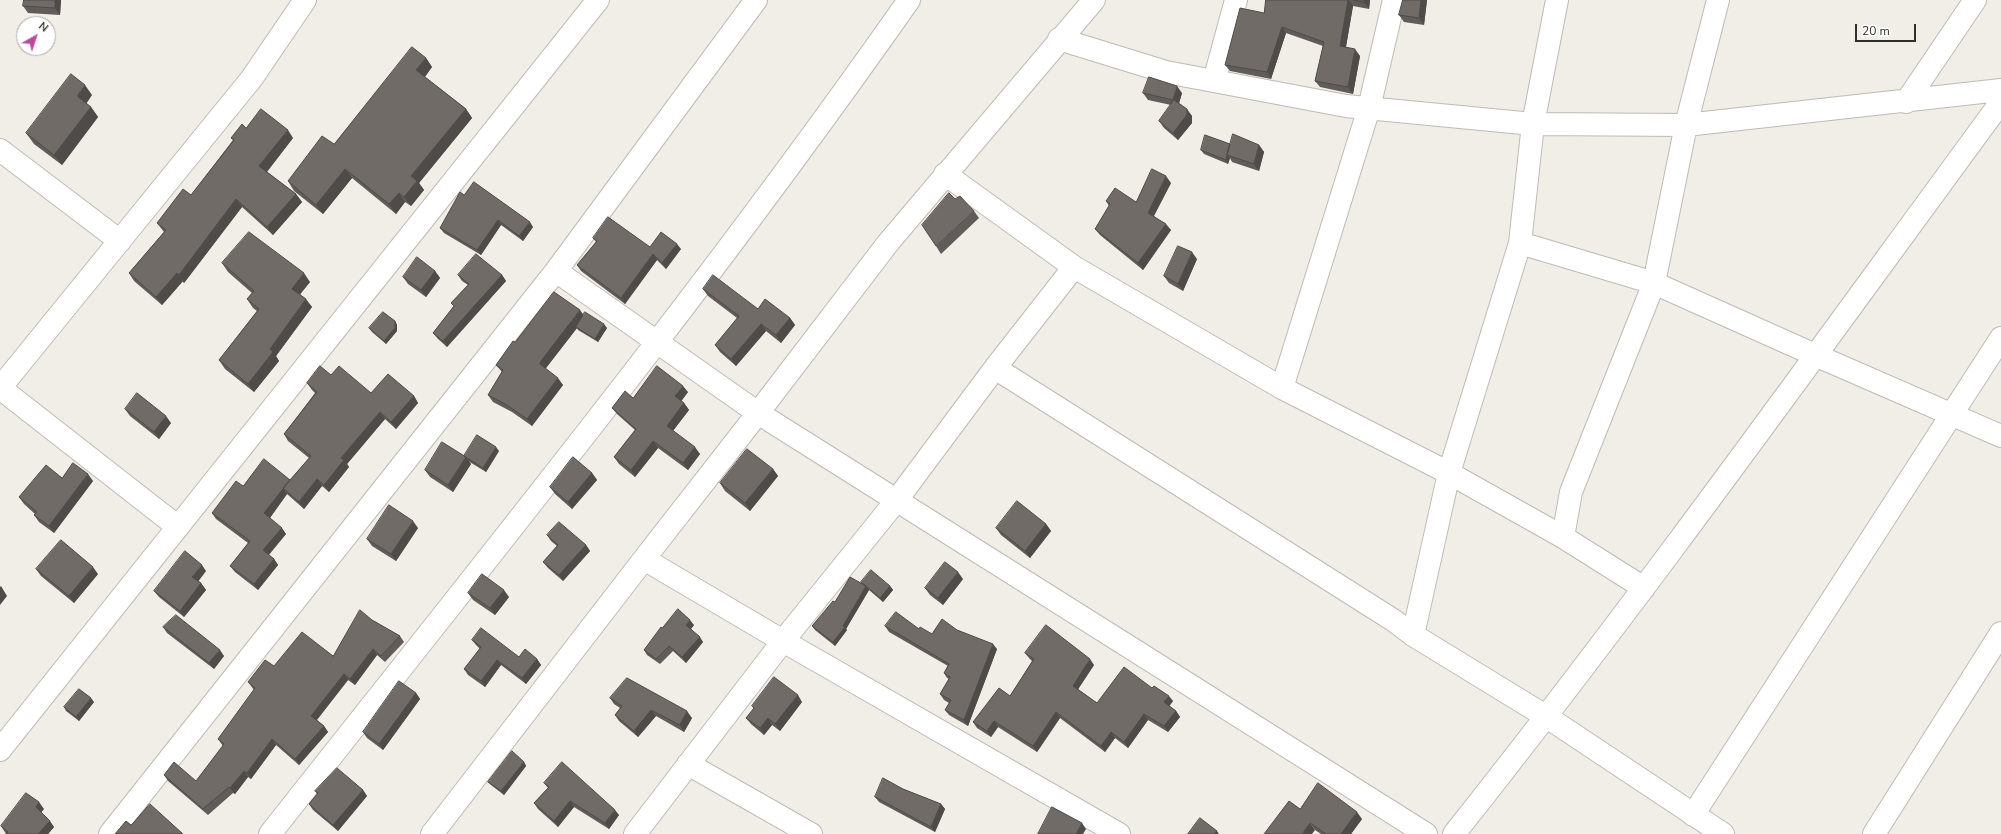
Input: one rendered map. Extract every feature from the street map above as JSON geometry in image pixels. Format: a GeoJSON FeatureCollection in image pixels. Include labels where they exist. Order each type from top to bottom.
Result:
{"type":"FeatureCollection","features":[{"type":"Feature","properties":{"kind":"street"},"geometry":{"type":"LineString","coordinates":[[178,527],[0,388],[252,78],[305,0]]}},
{"type":"Feature","properties":{"kind":"street"},"geometry":{"type":"LineString","coordinates":[[0,750],[598,0]]}},
{"type":"Feature","properties":{"kind":"street"},"geometry":{"type":"LineString","coordinates":[[110,834],[556,271],[756,0]]}},
{"type":"Feature","properties":{"kind":"street"},"geometry":{"type":"LineString","coordinates":[[273,833],[657,342],[855,77],[909,0]]}},
{"type":"Feature","properties":{"kind":"street"},"geometry":{"type":"LineString","coordinates":[[432,834],[888,243],[1059,39],[1094,0]]}},
{"type":"Feature","properties":{"kind":"street"},"geometry":{"type":"LineString","coordinates":[[1214,81],[1236,0]]}},
{"type":"Feature","properties":{"kind":"street"},"geometry":{"type":"LineString","coordinates":[[1282,388],[1369,108],[1394,0]]}},
{"type":"Feature","properties":{"kind":"street"},"geometry":{"type":"LineString","coordinates":[[1413,635],[1449,473],[1520,243],[1533,124],[1557,0]]}},
{"type":"Feature","properties":{"kind":"street"},"geometry":{"type":"LineString","coordinates":[[1563,537],[1571,492],[1654,283],[1686,125],[1718,0]]}},
{"type":"Feature","properties":{"kind":"street"},"geometry":{"type":"LineString","coordinates":[[1906,102],[1975,0]]}},
{"type":"Feature","properties":{"kind":"street"},"geometry":{"type":"LineString","coordinates":[[1059,39],[1166,72],[1346,106],[1533,124],[1686,125],[1906,102],[2001,90]]}},
{"type":"Feature","properties":{"kind":"street"},"geometry":{"type":"LineString","coordinates":[[1454,834],[1547,717],[1644,588],[2001,102]]}},
{"type":"Feature","properties":{"kind":"street"},"geometry":{"type":"LineString","coordinates":[[0,150],[120,241]]}},
{"type":"Feature","properties":{"kind":"street"},"geometry":{"type":"LineString","coordinates":[[945,174],[1074,267],[1282,388],[1449,473],[1563,537],[1644,588]]}},
{"type":"Feature","properties":{"kind":"street"},"geometry":{"type":"LineString","coordinates":[[1520,243],[1654,283],[1815,356],[1953,414],[2001,436]]}},
{"type":"Feature","properties":{"kind":"street"},"geometry":{"type":"LineString","coordinates":[[635,834],[783,641],[896,501],[995,368],[1074,267]]}},
{"type":"Feature","properties":{"kind":"street"},"geometry":{"type":"LineString","coordinates":[[556,271],[758,413],[1426,834]]}},
{"type":"Feature","properties":{"kind":"street"},"geometry":{"type":"LineString","coordinates":[[1693,815],[2001,338]]}},
{"type":"Feature","properties":{"kind":"street"},"geometry":{"type":"LineString","coordinates":[[995,368],[1386,616],[1413,635],[1547,717],[1723,834]]}},
{"type":"Feature","properties":{"kind":"street"},"geometry":{"type":"LineString","coordinates":[[644,559],[783,641],[1119,834]]}},
{"type":"Feature","properties":{"kind":"street"},"geometry":{"type":"LineString","coordinates":[[1874,834],[2001,633]]}},
{"type":"Feature","properties":{"kind":"street"},"geometry":{"type":"LineString","coordinates":[[688,764],[811,834]]}},
{"type":"Feature","properties":{"kind":"building"},"geometry":{"type":"Polygon","coordinates":[[[24,0],[55,0],[55,8],[23,6],[24,0]]]}},
{"type":"Feature","properties":{"kind":"building"},"geometry":{"type":"Polygon","coordinates":[[[1266,0],[1348,0],[1340,46],[1355,49],[1348,87],[1315,81],[1324,42],[1282,27],[1267,72],[1225,65],[1240,8],[1264,13],[1266,0]]]}},
{"type":"Feature","properties":{"kind":"building"},"geometry":{"type":"Polygon","coordinates":[[[1403,0],[1421,0],[1419,18],[1399,15],[1403,0]]]}},
{"type":"Feature","properties":{"kind":"building"},"geometry":{"type":"Polygon","coordinates":[[[412,47],[426,58],[416,70],[466,109],[411,176],[417,181],[404,197],[399,193],[389,204],[345,169],[316,205],[288,181],[322,136],[334,144],[412,47]]]}},
{"type":"Feature","properties":{"kind":"building"},"geometry":{"type":"Polygon","coordinates":[[[71,74],[85,85],[77,96],[91,107],[54,155],[26,133],[71,74]]]}},
{"type":"Feature","properties":{"kind":"building"},"geometry":{"type":"Polygon","coordinates":[[[1149,77],[1177,86],[1173,100],[1143,93],[1149,77]]]}},
{"type":"Feature","properties":{"kind":"building"},"geometry":{"type":"Polygon","coordinates":[[[1174,100],[1187,109],[1187,115],[1173,133],[1159,121],[1174,100]]]}},
{"type":"Feature","properties":{"kind":"building"},"geometry":{"type":"Polygon","coordinates":[[[261,109],[288,130],[259,166],[296,194],[267,227],[236,199],[179,275],[177,273],[156,297],[129,273],[166,230],[157,223],[183,189],[191,195],[234,140],[231,138],[242,124],[246,128],[261,109]]]}},
{"type":"Feature","properties":{"kind":"building"},"geometry":{"type":"Polygon","coordinates":[[[1233,134],[1259,145],[1254,164],[1227,155],[1233,134]]]}},
{"type":"Feature","properties":{"kind":"building"},"geometry":{"type":"Polygon","coordinates":[[[1205,135],[1230,144],[1226,160],[1201,150],[1205,135]]]}},
{"type":"Feature","properties":{"kind":"building"},"geometry":{"type":"Polygon","coordinates":[[[1152,169],[1166,176],[1148,213],[1166,224],[1138,263],[1095,229],[1110,204],[1106,201],[1115,188],[1136,202],[1152,169]]]}},
{"type":"Feature","properties":{"kind":"building"},"geometry":{"type":"Polygon","coordinates":[[[474,182],[530,222],[519,236],[498,220],[477,250],[440,228],[460,192],[464,195],[474,182]]]}},
{"type":"Feature","properties":{"kind":"building"},"geometry":{"type":"Polygon","coordinates":[[[949,193],[955,199],[960,196],[974,211],[936,246],[922,225],[949,193]]]}},
{"type":"Feature","properties":{"kind":"building"},"geometry":{"type":"Polygon","coordinates":[[[608,217],[650,247],[661,232],[677,244],[662,263],[653,254],[621,298],[577,265],[597,241],[593,238],[608,217]]]}},
{"type":"Feature","properties":{"kind":"building"},"geometry":{"type":"Polygon","coordinates":[[[249,232],[304,273],[292,289],[306,299],[270,349],[273,352],[248,384],[219,360],[259,309],[247,299],[254,291],[222,263],[249,232]]]}},
{"type":"Feature","properties":{"kind":"building"},"geometry":{"type":"Polygon","coordinates":[[[1178,246],[1192,252],[1178,284],[1164,276],[1178,246]]]}},
{"type":"Feature","properties":{"kind":"building"},"geometry":{"type":"Polygon","coordinates":[[[476,254],[502,275],[443,341],[433,333],[454,306],[451,303],[469,284],[458,275],[476,254]]]}},
{"type":"Feature","properties":{"kind":"building"},"geometry":{"type":"Polygon","coordinates":[[[417,257],[435,271],[421,290],[403,277],[417,257]]]}},
{"type":"Feature","properties":{"kind":"building"},"geometry":{"type":"Polygon","coordinates":[[[713,275],[758,309],[765,299],[790,318],[776,335],[761,324],[731,359],[715,345],[739,316],[703,289],[713,275]]]}},
{"type":"Feature","properties":{"kind":"building"},"geometry":{"type":"Polygon","coordinates":[[[554,292],[580,310],[541,361],[540,364],[558,378],[527,419],[507,405],[488,395],[503,370],[496,365],[513,341],[515,342],[554,292]]]}},
{"type":"Feature","properties":{"kind":"building"},"geometry":{"type":"Polygon","coordinates":[[[383,312],[395,321],[395,328],[384,341],[369,328],[383,312]]]}},
{"type":"Feature","properties":{"kind":"building"},"geometry":{"type":"Polygon","coordinates":[[[585,312],[604,324],[595,339],[576,327],[585,312]]]}},
{"type":"Feature","properties":{"kind":"building"},"geometry":{"type":"Polygon","coordinates":[[[320,366],[331,375],[339,366],[371,393],[388,374],[414,396],[391,422],[380,412],[341,458],[344,460],[324,485],[317,479],[299,502],[283,488],[311,456],[284,434],[317,392],[307,383],[320,366]]]}},
{"type":"Feature","properties":{"kind":"building"},"geometry":{"type":"Polygon","coordinates":[[[657,366],[683,386],[675,396],[684,403],[667,426],[695,447],[683,463],[653,441],[631,470],[614,457],[636,429],[612,408],[625,391],[633,398],[657,366]]]}},
{"type":"Feature","properties":{"kind":"building"},"geometry":{"type":"Polygon","coordinates":[[[137,393],[166,416],[154,432],[125,409],[137,393]]]}},
{"type":"Feature","properties":{"kind":"building"},"geometry":{"type":"Polygon","coordinates":[[[477,435],[496,447],[483,468],[464,456],[477,435]]]}},
{"type":"Feature","properties":{"kind":"building"},"geometry":{"type":"Polygon","coordinates":[[[442,442],[466,457],[448,485],[425,470],[442,442]]]}},
{"type":"Feature","properties":{"kind":"building"},"geometry":{"type":"Polygon","coordinates":[[[747,449],[773,469],[745,503],[720,483],[747,449]]]}},
{"type":"Feature","properties":{"kind":"building"},"geometry":{"type":"Polygon","coordinates":[[[573,457],[592,473],[568,502],[550,487],[573,457]]]}},
{"type":"Feature","properties":{"kind":"building"},"geometry":{"type":"Polygon","coordinates":[[[264,459],[290,480],[264,513],[282,528],[263,550],[274,559],[254,584],[230,566],[250,541],[212,513],[236,481],[243,486],[264,459]]]}},
{"type":"Feature","properties":{"kind":"building"},"geometry":{"type":"Polygon","coordinates":[[[73,463],[88,474],[49,526],[34,515],[37,512],[19,497],[46,465],[62,478],[73,463]]]}},
{"type":"Feature","properties":{"kind":"building"},"geometry":{"type":"Polygon","coordinates":[[[1017,501],[1046,524],[1025,551],[996,528],[1017,501]]]}},
{"type":"Feature","properties":{"kind":"building"},"geometry":{"type":"Polygon","coordinates":[[[389,505],[413,521],[391,554],[367,539],[389,505]]]}},
{"type":"Feature","properties":{"kind":"building"},"geometry":{"type":"Polygon","coordinates":[[[559,522],[586,545],[559,575],[543,562],[558,545],[547,535],[559,522]]]}},
{"type":"Feature","properties":{"kind":"building"},"geometry":{"type":"Polygon","coordinates":[[[61,540],[93,567],[69,596],[36,569],[61,540]]]}},
{"type":"Feature","properties":{"kind":"building"},"geometry":{"type":"Polygon","coordinates":[[[185,551],[202,565],[192,577],[201,583],[180,611],[154,591],[185,551]]]}},
{"type":"Feature","properties":{"kind":"building"},"geometry":{"type":"Polygon","coordinates":[[[945,562],[958,572],[938,598],[925,588],[945,562]]]}},
{"type":"Feature","properties":{"kind":"building"},"geometry":{"type":"Polygon","coordinates":[[[871,570],[890,586],[880,598],[861,582],[871,570]]]}},
{"type":"Feature","properties":{"kind":"building"},"geometry":{"type":"Polygon","coordinates":[[[482,574],[504,590],[490,608],[468,593],[482,574]]]}},
{"type":"Feature","properties":{"kind":"building"},"geometry":{"type":"Polygon","coordinates":[[[850,577],[866,586],[843,626],[845,627],[833,642],[812,626],[833,601],[835,602],[850,577]]]}},
{"type":"Feature","properties":{"kind":"building"},"geometry":{"type":"Polygon","coordinates":[[[678,609],[690,620],[686,625],[700,637],[682,657],[669,646],[656,659],[644,650],[661,627],[662,628],[678,609]]]}},
{"type":"Feature","properties":{"kind":"building"},"geometry":{"type":"Polygon","coordinates":[[[360,610],[372,620],[400,636],[381,656],[373,649],[350,679],[344,674],[311,716],[324,726],[295,759],[272,739],[247,773],[244,771],[230,788],[229,787],[203,809],[164,775],[174,762],[196,781],[224,744],[218,739],[255,688],[248,682],[265,660],[274,666],[302,632],[333,656],[360,610]]]}},
{"type":"Feature","properties":{"kind":"building"},"geometry":{"type":"Polygon","coordinates":[[[896,612],[919,629],[920,627],[932,634],[942,619],[957,630],[993,644],[964,720],[945,710],[951,700],[940,694],[950,677],[944,673],[949,664],[885,626],[896,612]]]}},
{"type":"Feature","properties":{"kind":"building"},"geometry":{"type":"Polygon","coordinates":[[[176,615],[220,650],[209,663],[163,627],[176,615]]]}},
{"type":"Feature","properties":{"kind":"building"},"geometry":{"type":"Polygon","coordinates":[[[1046,625],[1090,659],[1073,686],[1097,703],[1124,667],[1152,688],[1154,686],[1169,696],[1164,702],[1176,711],[1164,726],[1144,714],[1124,742],[1111,732],[1101,746],[1056,712],[1033,746],[994,721],[987,731],[973,722],[999,688],[1010,696],[1034,659],[1025,653],[1046,625]]]}},
{"type":"Feature","properties":{"kind":"building"},"geometry":{"type":"Polygon","coordinates":[[[481,628],[519,657],[525,649],[537,659],[522,678],[497,660],[481,681],[464,669],[481,647],[472,640],[481,628]]]}},
{"type":"Feature","properties":{"kind":"building"},"geometry":{"type":"Polygon","coordinates":[[[774,677],[798,695],[775,724],[768,718],[760,728],[746,718],[754,708],[752,706],[774,677]]]}},
{"type":"Feature","properties":{"kind":"building"},"geometry":{"type":"Polygon","coordinates":[[[627,678],[687,711],[680,725],[651,710],[634,731],[615,715],[622,706],[610,698],[627,678]]]}},
{"type":"Feature","properties":{"kind":"building"},"geometry":{"type":"Polygon","coordinates":[[[399,681],[416,693],[379,744],[363,732],[399,681]]]}},
{"type":"Feature","properties":{"kind":"building"},"geometry":{"type":"Polygon","coordinates":[[[79,689],[91,698],[76,717],[64,707],[79,689]]]}},
{"type":"Feature","properties":{"kind":"building"},"geometry":{"type":"Polygon","coordinates":[[[512,751],[524,762],[501,791],[488,782],[512,751]]]}},
{"type":"Feature","properties":{"kind":"building"},"geometry":{"type":"Polygon","coordinates":[[[562,762],[615,810],[605,823],[570,801],[554,821],[534,803],[549,787],[544,783],[562,762]]]}},
{"type":"Feature","properties":{"kind":"building"},"geometry":{"type":"Polygon","coordinates":[[[337,768],[363,790],[333,825],[309,804],[318,793],[315,791],[337,768]]]}},
{"type":"Feature","properties":{"kind":"building"},"geometry":{"type":"Polygon","coordinates":[[[883,778],[903,789],[941,804],[931,827],[875,797],[883,778]]]}},
{"type":"Feature","properties":{"kind":"building"},"geometry":{"type":"Polygon","coordinates":[[[1318,783],[1357,812],[1341,834],[1326,834],[1310,823],[1302,834],[1264,834],[1289,801],[1300,809],[1318,783]]]}},
{"type":"Feature","properties":{"kind":"building"},"geometry":{"type":"Polygon","coordinates":[[[26,793],[39,802],[36,807],[50,821],[38,834],[6,834],[8,832],[1,826],[26,793]]]}},
{"type":"Feature","properties":{"kind":"building"},"geometry":{"type":"Polygon","coordinates":[[[150,804],[183,834],[115,834],[126,821],[131,825],[150,804]]]}},
{"type":"Feature","properties":{"kind":"building"},"geometry":{"type":"Polygon","coordinates":[[[1052,807],[1082,823],[1076,834],[1038,834],[1052,807]]]}},
{"type":"Feature","properties":{"kind":"building"},"geometry":{"type":"Polygon","coordinates":[[[1200,818],[1217,831],[1214,834],[1188,834],[1200,818]]]}}]}
